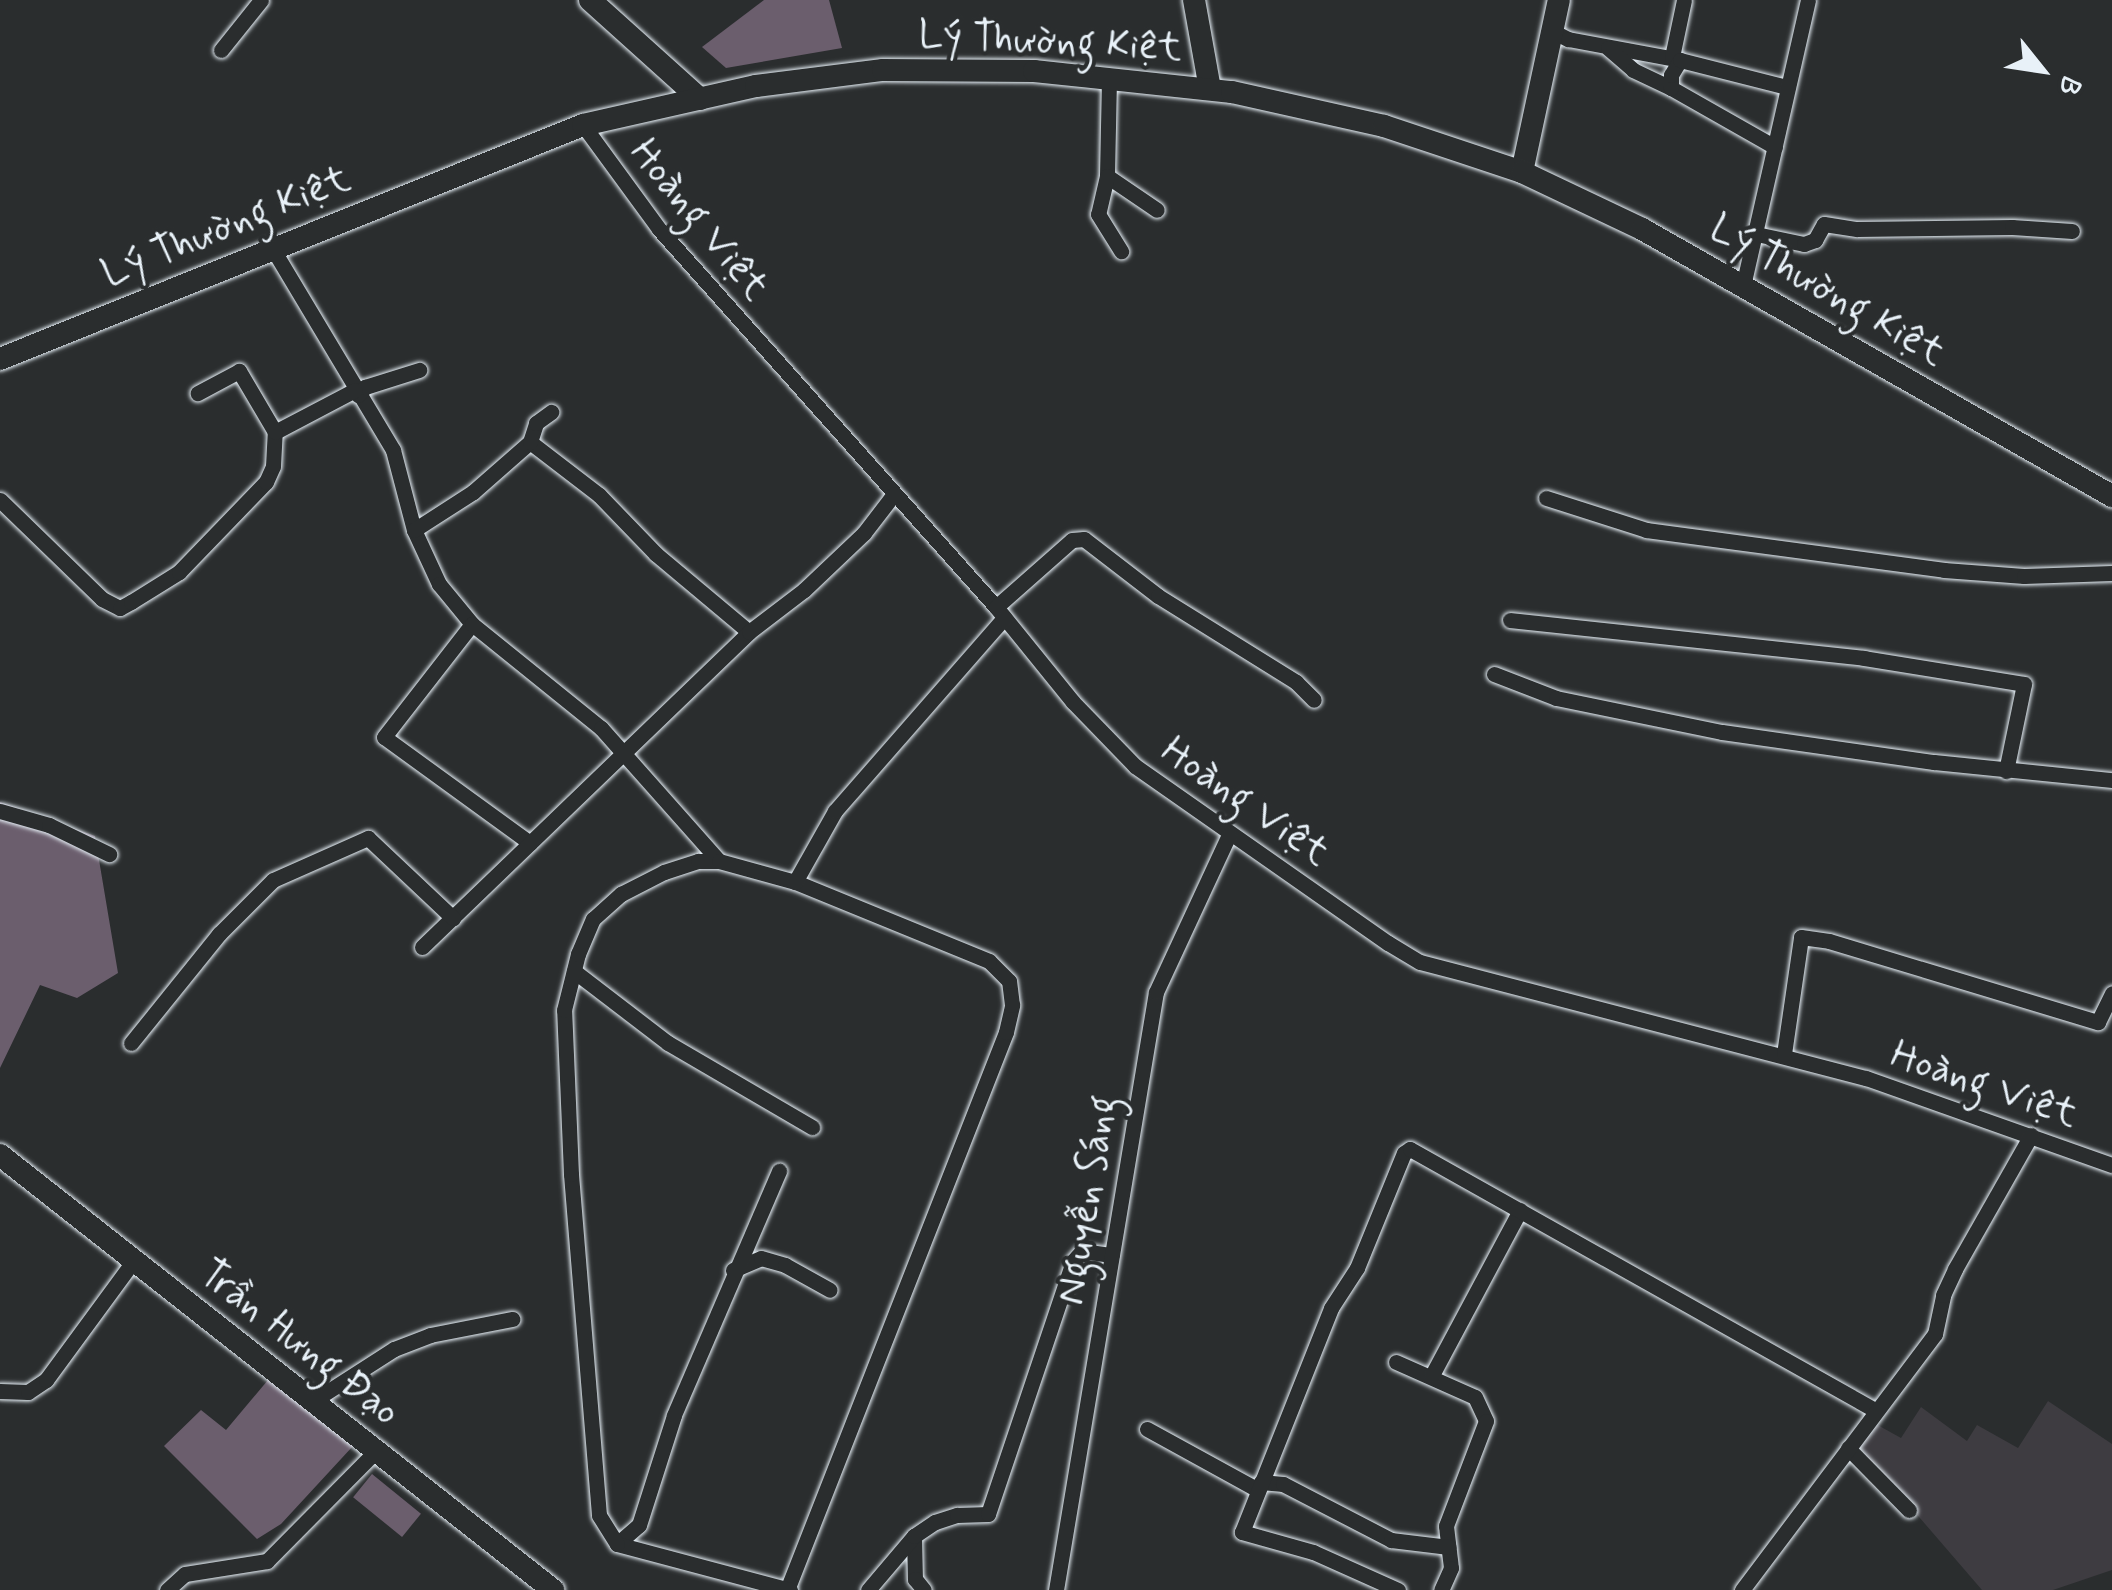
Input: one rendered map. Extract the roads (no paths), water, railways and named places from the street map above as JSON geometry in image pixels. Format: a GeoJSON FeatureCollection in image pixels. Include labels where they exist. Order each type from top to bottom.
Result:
{"type":"FeatureCollection","features":[{"type":"Feature","properties":{"kind":"street"},"geometry":{"type":"LineString","coordinates":[[221,50],[260,0]]}},
{"type":"Feature","properties":{"kind":"street"},"geometry":{"type":"LineString","coordinates":[[590,0],[700,100]]}},
{"type":"Feature","properties":{"kind":"street"},"geometry":{"type":"LineString","coordinates":[[1194,0],[1210,89]]}},
{"type":"Feature","properties":{"kind":"street"},"geometry":{"type":"LineString","coordinates":[[1522,172],[1559,0]]}},
{"type":"Feature","properties":{"kind":"street"},"geometry":{"type":"LineString","coordinates":[[1671,88],[1684,0]]}},
{"type":"Feature","properties":{"kind":"street"},"geometry":{"type":"LineString","coordinates":[[1743,286],[1808,0]]}},
{"type":"Feature","properties":{"kind":"street"},"geometry":{"type":"LineString","coordinates":[[1554,32],[1608,48],[1625,47],[1676,58],[1787,87]]}},
{"type":"Feature","properties":{"kind":"street"},"geometry":{"type":"LineString","coordinates":[[1608,48],[1634,70],[1775,147]]}},
{"type":"Feature","properties":{"kind":"street","name":"Lý Thường Kiệt"},"geometry":{"type":"LineString","coordinates":[[0,359],[583,125],[756,86],[883,70],[965,68],[1210,89],[1384,126],[1522,172],[1642,229],[2112,496]]}},
{"type":"Feature","properties":{"kind":"street"},"geometry":{"type":"LineString","coordinates":[[1110,79],[1107,176],[1098,214],[1121,251]]}},
{"type":"Feature","properties":{"kind":"street","name":"Hoàng Việt"},"geometry":{"type":"LineString","coordinates":[[583,125],[659,230],[1000,612],[1074,702],[1136,766],[1230,835],[1420,962],[1784,1054],[2112,1165]]}},
{"type":"Feature","properties":{"kind":"street"},"geometry":{"type":"LineString","coordinates":[[1107,176],[1158,210]]}},
{"type":"Feature","properties":{"kind":"street"},"geometry":{"type":"LineString","coordinates":[[1756,234],[1804,244],[1815,240],[1824,224],[1857,229],[2012,226],[2072,231]]}},
{"type":"Feature","properties":{"kind":"street"},"geometry":{"type":"LineString","coordinates":[[274,251],[393,450],[414,530],[439,584],[472,624],[601,728],[718,861]]}},
{"type":"Feature","properties":{"kind":"street"},"geometry":{"type":"LineString","coordinates":[[274,432],[365,387],[419,370]]}},
{"type":"Feature","properties":{"kind":"street"},"geometry":{"type":"LineString","coordinates":[[0,500],[102,599],[120,608],[178,572],[266,482],[273,466],[274,432],[238,372],[198,393]]}},
{"type":"Feature","properties":{"kind":"street"},"geometry":{"type":"LineString","coordinates":[[414,530],[460,503],[530,442],[536,423],[551,412]]}},
{"type":"Feature","properties":{"kind":"street"},"geometry":{"type":"LineString","coordinates":[[530,442],[599,494],[656,554],[749,632]]}},
{"type":"Feature","properties":{"kind":"street"},"geometry":{"type":"LineString","coordinates":[[422,947],[749,632],[804,590],[864,534],[894,494]]}},
{"type":"Feature","properties":{"kind":"street"},"geometry":{"type":"LineString","coordinates":[[1546,498],[1646,530],[1944,570],[2024,576],[2112,573]]}},
{"type":"Feature","properties":{"kind":"street"},"geometry":{"type":"LineString","coordinates":[[795,882],[834,812],[1000,612],[1072,540],[1084,539],[1158,596],[1296,682],[1314,700]]}},
{"type":"Feature","properties":{"kind":"street"},"geometry":{"type":"LineString","coordinates":[[1510,620],[1864,658],[2024,684],[2006,770]]}},
{"type":"Feature","properties":{"kind":"street"},"geometry":{"type":"LineString","coordinates":[[472,624],[384,737],[530,843]]}},
{"type":"Feature","properties":{"kind":"street"},"geometry":{"type":"LineString","coordinates":[[1494,674],[1556,698],[1722,732],[2006,770],[2112,780]]}},
{"type":"Feature","properties":{"kind":"street"},"geometry":{"type":"LineString","coordinates":[[0,811],[49,824],[109,854]]}},
{"type":"Feature","properties":{"kind":"street","name":"Nguyễn Sáng"},"geometry":{"type":"LineString","coordinates":[[1056,1590],[1156,992],[1230,835]]}},
{"type":"Feature","properties":{"kind":"street"},"geometry":{"type":"LineString","coordinates":[[131,1043],[219,934],[273,880],[368,838],[452,918]]}},
{"type":"Feature","properties":{"kind":"street"},"geometry":{"type":"LineString","coordinates":[[718,861],[795,882],[989,961],[1009,980],[1012,1006],[1006,1032],[788,1590],[616,1544],[598,1515],[571,1174],[564,1010],[593,920],[621,894],[684,864],[718,861]]}},
{"type":"Feature","properties":{"kind":"street"},"geometry":{"type":"LineString","coordinates":[[1784,1054],[1801,937],[1828,940],[2098,1022],[2112,993]]}},
{"type":"Feature","properties":{"kind":"street"},"geometry":{"type":"LineString","coordinates":[[574,971],[668,1043],[812,1127]]}},
{"type":"Feature","properties":{"kind":"street"},"geometry":{"type":"LineString","coordinates":[[1742,1590],[1874,1410],[1936,1334],[1943,1295],[2031,1135]]}},
{"type":"Feature","properties":{"kind":"street"},"geometry":{"type":"LineString","coordinates":[[1398,1590],[1314,1552],[1284,1548],[1242,1532],[1331,1308],[1358,1268],[1404,1153],[1416,1149],[1874,1410]]}},
{"type":"Feature","properties":{"kind":"street","name":"Trần Hưng Đạo"},"geometry":{"type":"LineString","coordinates":[[0,1154],[553,1590]]}},
{"type":"Feature","properties":{"kind":"street"},"geometry":{"type":"LineString","coordinates":[[616,1544],[639,1525],[674,1415],[779,1171]]}},
{"type":"Feature","properties":{"kind":"street"},"geometry":{"type":"LineString","coordinates":[[1432,1375],[1520,1210]]}},
{"type":"Feature","properties":{"kind":"street"},"geometry":{"type":"LineString","coordinates":[[868,1590],[914,1536],[957,1515],[988,1514],[1073,1261],[1082,1251],[1112,1255]]}},
{"type":"Feature","properties":{"kind":"street"},"geometry":{"type":"LineString","coordinates":[[734,1270],[761,1258],[786,1265],[830,1290]]}},
{"type":"Feature","properties":{"kind":"street"},"geometry":{"type":"LineString","coordinates":[[0,1391],[28,1392],[46,1380],[134,1260]]}},
{"type":"Feature","properties":{"kind":"street"},"geometry":{"type":"LineString","coordinates":[[313,1401],[394,1349],[430,1334],[512,1319]]}},
{"type":"Feature","properties":{"kind":"street"},"geometry":{"type":"LineString","coordinates":[[1396,1362],[1432,1375],[1475,1398],[1486,1421],[1446,1526],[1450,1575],[1441,1590]]}},
{"type":"Feature","properties":{"kind":"street"},"geometry":{"type":"LineString","coordinates":[[1148,1429],[1259,1486],[1283,1484],[1391,1540],[1449,1548]]}},
{"type":"Feature","properties":{"kind":"street"},"geometry":{"type":"LineString","coordinates":[[1848,1448],[1908,1510]]}},
{"type":"Feature","properties":{"kind":"street"},"geometry":{"type":"LineString","coordinates":[[167,1590],[186,1574],[267,1561],[376,1451]]}},
{"type":"Feature","properties":{"kind":"street"},"geometry":{"type":"LineString","coordinates":[[914,1536],[915,1579],[924,1590]]}}]}
